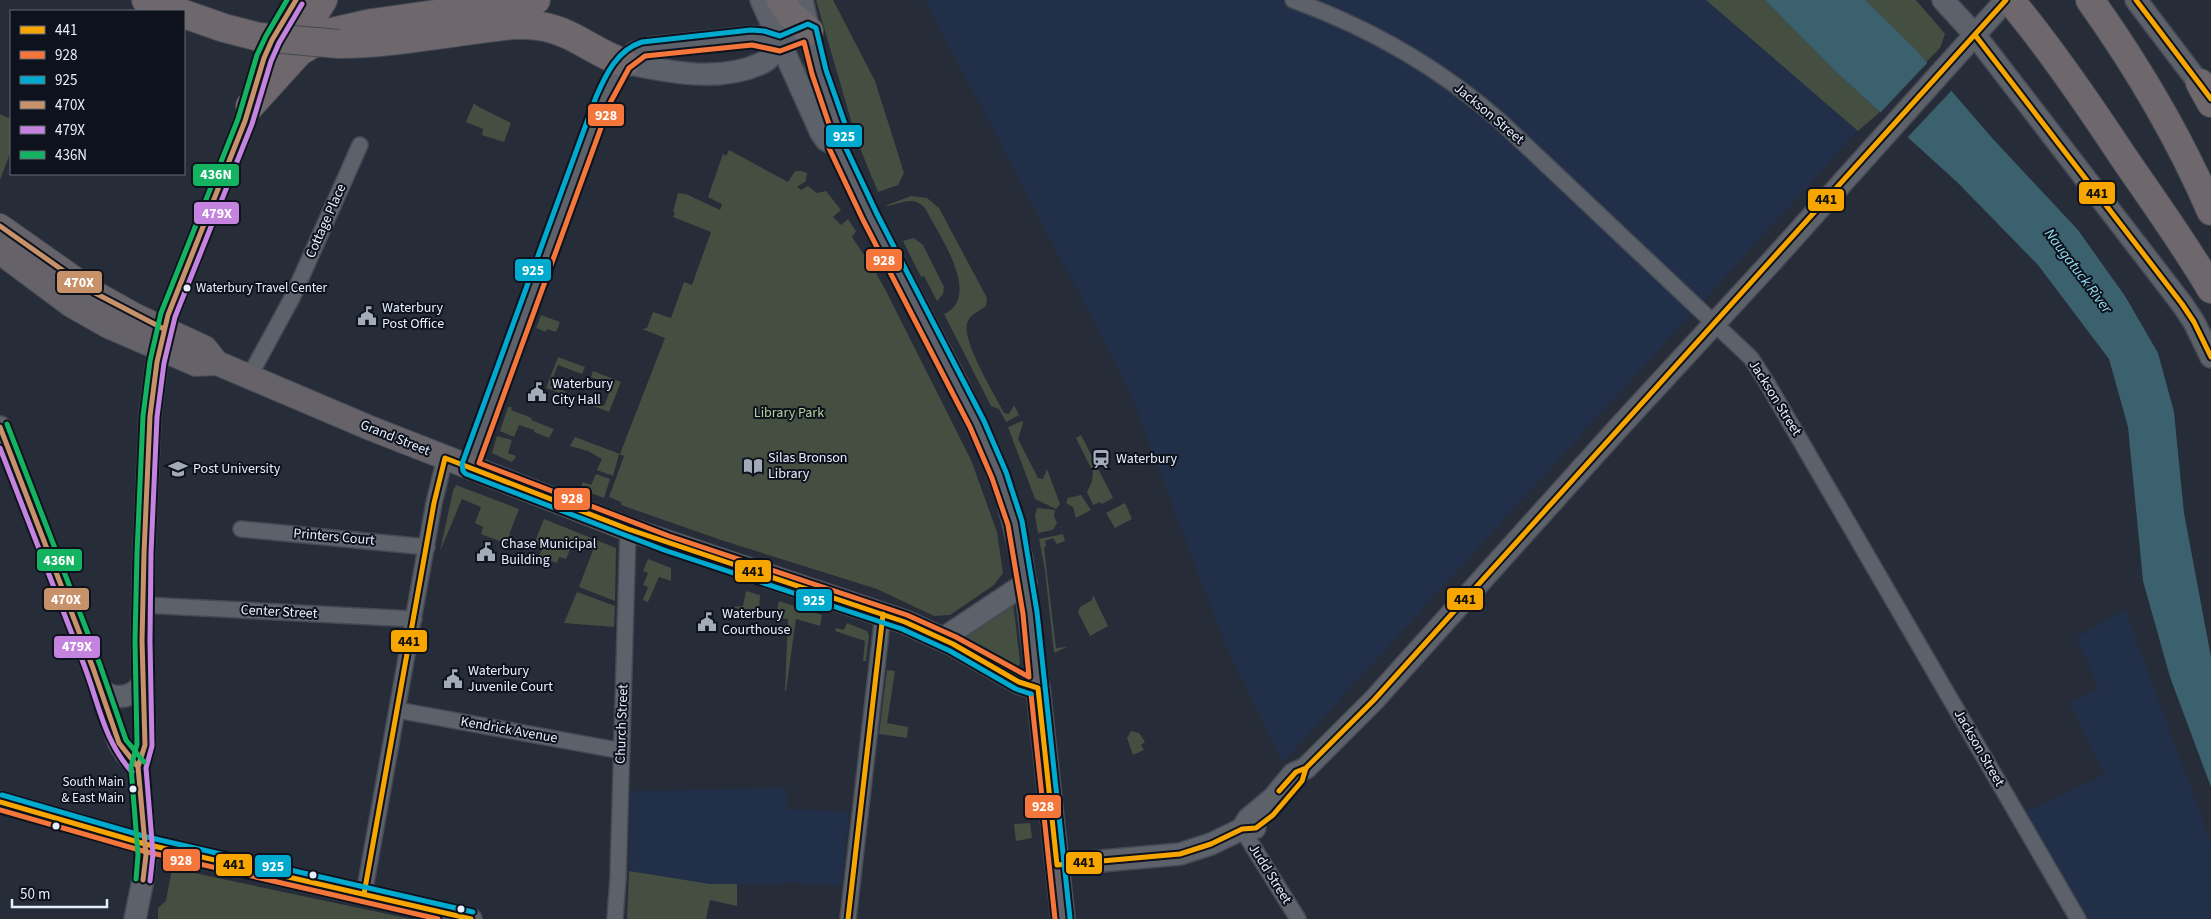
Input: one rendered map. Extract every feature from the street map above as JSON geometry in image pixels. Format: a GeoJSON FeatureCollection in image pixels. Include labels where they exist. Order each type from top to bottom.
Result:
{"type":"FeatureCollection","features":[{"type":"Feature","properties":{"kind":"highway"},"geometry":{"type":"LineString","coordinates":[[146,0],[173,10]]}},
{"type":"Feature","properties":{"kind":"highway"},"geometry":{"type":"LineString","coordinates":[[270,83],[323,0]]}},
{"type":"Feature","properties":{"kind":"highway"},"geometry":{"type":"LineString","coordinates":[[250,106],[299,52],[332,32],[372,23],[536,0]]}},
{"type":"Feature","properties":{"kind":"highway"},"geometry":{"type":"LineString","coordinates":[[780,0],[790,14],[809,31]]}},
{"type":"Feature","properties":{"kind":"highway"},"geometry":{"type":"LineString","coordinates":[[2010,0],[2035,30],[2172,228],[2211,289]]}},
{"type":"Feature","properties":{"kind":"highway"},"geometry":{"type":"LineString","coordinates":[[2090,0],[2121,45],[2166,120],[2192,168],[2211,211]]}},
{"type":"Feature","properties":{"kind":"highway"},"geometry":{"type":"LineString","coordinates":[[185,14],[224,28],[259,37],[339,44],[381,43],[498,27],[534,26],[574,36],[605,56],[625,63]]}},
{"type":"Feature","properties":{"kind":"main road"},"geometry":{"type":"LineString","coordinates":[[135,919],[145,869],[145,844],[138,767],[145,745],[143,605],[150,416],[162,339],[250,106],[266,52],[296,0]]}},
{"type":"Feature","properties":{"kind":"main road"},"geometry":{"type":"LineString","coordinates":[[761,0],[821,133],[826,140],[836,145]]}},
{"type":"Feature","properties":{"kind":"main road"},"geometry":{"type":"LineString","coordinates":[[802,0],[819,72],[838,126],[836,145],[991,454],[1014,523],[1026,583],[1063,919]]}},
{"type":"Feature","properties":{"kind":"main road"},"geometry":{"type":"LineString","coordinates":[[1943,0],[1975,35],[2182,304],[2194,322],[2211,357]]}},
{"type":"Feature","properties":{"kind":"main road"},"geometry":{"type":"LineString","coordinates":[[1057,865],[1180,854],[1211,844],[1242,829],[1256,828],[1266,821],[1302,781],[1306,768],[1379,694],[2006,0]]}},
{"type":"Feature","properties":{"kind":"main road"},"geometry":{"type":"LineString","coordinates":[[2136,0],[2207,95]]}},
{"type":"Feature","properties":{"kind":"main road"},"geometry":{"type":"LineString","coordinates":[[625,63],[676,73],[726,72],[764,62],[772,57],[780,44],[809,31]]}},
{"type":"Feature","properties":{"kind":"main road"},"geometry":{"type":"LineString","coordinates":[[625,63],[635,52],[650,48],[752,37],[780,44]]}},
{"type":"Feature","properties":{"kind":"main road","name":"Grand Street"},"geometry":{"type":"LineString","coordinates":[[0,226],[196,364],[217,363],[469,468],[628,529],[883,614],[942,639],[1020,682],[1038,688]]}},
{"type":"Feature","properties":{"kind":"main road","name":"Grand Street"},"geometry":{"type":"LineString","coordinates":[[0,252],[80,310],[123,333],[162,339]]}},
{"type":"Feature","properties":{"kind":"main road"},"geometry":{"type":"LineString","coordinates":[[2,438],[101,690],[119,743],[138,767]]}},
{"type":"Feature","properties":{"kind":"main road"},"geometry":{"type":"LineString","coordinates":[[942,639],[1026,583]]}},
{"type":"Feature","properties":{"kind":"main road"},"geometry":{"type":"LineString","coordinates":[[101,690],[114,696],[129,695],[139,689],[143,679]]}},
{"type":"Feature","properties":{"kind":"main road"},"geometry":{"type":"LineString","coordinates":[[0,802],[145,844],[472,919]]}},
{"type":"Feature","properties":{"kind":"street","name":"Jackson Street"},"geometry":{"type":"LineString","coordinates":[[1293,0],[1348,22],[1385,40],[1433,69],[1469,95],[1501,122],[1742,349],[1758,368],[2078,919]]}},
{"type":"Feature","properties":{"kind":"street"},"geometry":{"type":"LineString","coordinates":[[469,468],[603,100],[611,81],[625,63]]}},
{"type":"Feature","properties":{"kind":"street","name":"Cottage Place"},"geometry":{"type":"LineString","coordinates":[[249,377],[292,298],[360,145]]}},
{"type":"Feature","properties":{"kind":"street"},"geometry":{"type":"LineString","coordinates":[[364,894],[445,458]]}},
{"type":"Feature","properties":{"kind":"street","name":"Printers Court"},"geometry":{"type":"LineString","coordinates":[[241,529],[427,547]]}},
{"type":"Feature","properties":{"kind":"street","name":"Church Street"},"geometry":{"type":"LineString","coordinates":[[615,919],[618,878],[628,529]]}},
{"type":"Feature","properties":{"kind":"street","name":"Center Street"},"geometry":{"type":"LineString","coordinates":[[143,605],[414,619]]}},
{"type":"Feature","properties":{"kind":"street"},"geometry":{"type":"LineString","coordinates":[[848,919],[883,614]]}},
{"type":"Feature","properties":{"kind":"street","name":"Kendrick Avenue"},"geometry":{"type":"LineString","coordinates":[[397,710],[622,751]]}},
{"type":"Feature","properties":{"kind":"street","name":"Judd Street"},"geometry":{"type":"LineString","coordinates":[[1242,829],[1298,919]]}},
{"type":"Feature","properties":{"kind":"shaded area"},"geometry":{"type":"Polygon","coordinates":[[[925,0],[1706,0],[1858,131],[1283,762],[1224,642],[1128,387],[925,0]]]}},
{"type":"Feature","properties":{"kind":"shaded area"},"geometry":{"type":"Polygon","coordinates":[[[2125,609],[2211,843],[2211,919],[2089,919],[2026,812],[2104,775],[2070,703],[2099,688],[2076,638],[2125,609]]]}},
{"type":"Feature","properties":{"kind":"shaded area"},"geometry":{"type":"Polygon","coordinates":[[[786,788],[786,809],[849,812],[841,886],[783,882],[780,884],[710,884],[629,871],[631,791],[786,788]]]}},
{"type":"Feature","properties":{"kind":"green space"},"geometry":{"type":"Polygon","coordinates":[[[816,0],[833,0],[875,81],[904,173],[898,185],[878,192],[857,141],[816,0]]]}},
{"type":"Feature","properties":{"kind":"green space"},"geometry":{"type":"Polygon","coordinates":[[[1706,0],[1765,0],[1835,71],[1880,112],[1858,131],[1706,0]]]}},
{"type":"Feature","properties":{"kind":"green space"},"geometry":{"type":"Polygon","coordinates":[[[1865,0],[1916,0],[1945,34],[1940,48],[1926,62],[1865,0]]]}},
{"type":"Feature","properties":{"kind":"green space"},"geometry":{"type":"Polygon","coordinates":[[[474,103],[511,123],[504,142],[482,135],[483,129],[466,122],[474,103]]]}},
{"type":"Feature","properties":{"kind":"green space"},"geometry":{"type":"Polygon","coordinates":[[[0,114],[10,119],[10,154],[0,180],[0,114]]]}},
{"type":"Feature","properties":{"kind":"green space","name":"Library Park"},"geometry":{"type":"Polygon","coordinates":[[[729,150],[788,182],[795,171],[807,173],[806,181],[797,187],[801,190],[808,186],[817,193],[826,191],[841,210],[833,217],[841,225],[848,219],[856,231],[852,237],[885,289],[971,460],[997,532],[1003,573],[994,585],[950,615],[934,616],[877,589],[724,541],[621,505],[621,502],[609,497],[624,456],[619,454],[613,476],[597,470],[602,459],[588,451],[570,446],[575,437],[620,454],[665,338],[642,329],[647,328],[653,312],[671,318],[684,282],[692,285],[711,232],[673,217],[678,193],[686,194],[720,210],[722,204],[708,197],[723,154],[726,156],[729,150]]]}},
{"type":"Feature","properties":{"kind":"green space"},"geometry":{"type":"Polygon","coordinates":[[[911,196],[927,198],[939,208],[987,298],[986,306],[974,314],[968,321],[967,329],[973,352],[1004,413],[1009,414],[1014,405],[1019,415],[1006,422],[999,409],[991,406],[944,314],[955,305],[959,294],[959,279],[947,248],[925,208],[911,201],[885,206],[911,196]]]}},
{"type":"Feature","properties":{"kind":"green space"},"geometry":{"type":"Polygon","coordinates":[[[914,238],[923,245],[944,287],[943,294],[937,301],[924,276],[921,277],[903,241],[914,238]]]}},
{"type":"Feature","properties":{"kind":"green space"},"geometry":{"type":"Polygon","coordinates":[[[541,315],[560,322],[556,332],[547,329],[546,332],[536,328],[541,315]]]}},
{"type":"Feature","properties":{"kind":"green space"},"geometry":{"type":"Polygon","coordinates":[[[558,357],[585,367],[582,374],[558,365],[550,385],[566,392],[565,395],[546,388],[558,357]]]}},
{"type":"Feature","properties":{"kind":"green space"},"geometry":{"type":"Polygon","coordinates":[[[593,371],[621,382],[609,412],[588,404],[589,401],[604,406],[612,386],[591,377],[593,371]]]}},
{"type":"Feature","properties":{"kind":"green space"},"geometry":{"type":"Polygon","coordinates":[[[508,407],[512,407],[511,410],[532,418],[531,420],[554,429],[549,438],[519,425],[514,437],[500,431],[508,407]]]}},
{"type":"Feature","properties":{"kind":"green space"},"geometry":{"type":"Polygon","coordinates":[[[1022,421],[1018,439],[1038,478],[1043,479],[1047,469],[1060,504],[1056,509],[1035,499],[1008,427],[1022,421]]]}},
{"type":"Feature","properties":{"kind":"green space"},"geometry":{"type":"Polygon","coordinates":[[[1081,435],[1113,498],[1102,504],[1100,502],[1093,505],[1087,492],[1092,481],[1093,472],[1076,438],[1081,435]]]}},
{"type":"Feature","properties":{"kind":"green space"},"geometry":{"type":"Polygon","coordinates":[[[497,436],[512,440],[508,453],[516,456],[511,462],[492,453],[497,436]]]}},
{"type":"Feature","properties":{"kind":"green space"},"geometry":{"type":"Polygon","coordinates":[[[596,474],[610,479],[604,498],[583,490],[581,487],[583,482],[591,485],[596,474]]]}},
{"type":"Feature","properties":{"kind":"green space"},"geometry":{"type":"Polygon","coordinates":[[[456,485],[519,509],[507,544],[481,534],[483,527],[475,523],[481,507],[462,499],[440,551],[453,491],[456,485]]]}},
{"type":"Feature","properties":{"kind":"green space"},"geometry":{"type":"Polygon","coordinates":[[[1081,495],[1091,510],[1076,518],[1073,507],[1066,503],[1068,498],[1081,495]]]}},
{"type":"Feature","properties":{"kind":"green space"},"geometry":{"type":"Polygon","coordinates":[[[1125,503],[1132,519],[1115,528],[1106,513],[1125,503]]]}},
{"type":"Feature","properties":{"kind":"green space"},"geometry":{"type":"Polygon","coordinates":[[[1037,508],[1055,510],[1054,516],[1057,523],[1053,530],[1038,533],[1035,516],[1037,508]]]}},
{"type":"Feature","properties":{"kind":"green space"},"geometry":{"type":"Polygon","coordinates":[[[544,519],[616,548],[615,601],[579,587],[593,550],[573,542],[566,559],[559,557],[557,563],[539,556],[542,548],[534,544],[544,519]]]}},
{"type":"Feature","properties":{"kind":"green space"},"geometry":{"type":"Polygon","coordinates":[[[1063,534],[1065,541],[1057,544],[1053,538],[1045,541],[1046,546],[1044,548],[1056,648],[1067,647],[1054,653],[1045,570],[1039,539],[1063,534]]]}},
{"type":"Feature","properties":{"kind":"green space"},"geometry":{"type":"Polygon","coordinates":[[[648,559],[671,568],[671,581],[659,577],[648,602],[643,600],[648,587],[643,585],[648,573],[643,571],[648,559]]]}},
{"type":"Feature","properties":{"kind":"green space"},"geometry":{"type":"Polygon","coordinates":[[[746,591],[760,595],[759,613],[749,613],[733,607],[743,606],[746,591]]]}},
{"type":"Feature","properties":{"kind":"green space"},"geometry":{"type":"Polygon","coordinates":[[[577,592],[615,606],[614,627],[564,623],[577,592]]]}},
{"type":"Feature","properties":{"kind":"green space"},"geometry":{"type":"Polygon","coordinates":[[[1093,595],[1108,626],[1090,636],[1078,612],[1080,607],[1092,600],[1093,595]]]}},
{"type":"Feature","properties":{"kind":"green space"},"geometry":{"type":"Polygon","coordinates":[[[779,601],[822,615],[820,626],[796,619],[786,691],[788,619],[778,618],[779,601]]]}},
{"type":"Feature","properties":{"kind":"green space"},"geometry":{"type":"Polygon","coordinates":[[[1013,602],[1020,662],[1019,666],[1015,667],[965,639],[962,635],[1013,602]]]}},
{"type":"Feature","properties":{"kind":"green space"},"geometry":{"type":"Polygon","coordinates":[[[847,623],[867,631],[869,636],[866,661],[863,661],[865,641],[835,631],[836,628],[844,630],[847,623]]]}},
{"type":"Feature","properties":{"kind":"green space"},"geometry":{"type":"Polygon","coordinates":[[[887,670],[895,671],[887,723],[908,727],[907,738],[879,734],[887,670]]]}},
{"type":"Feature","properties":{"kind":"green space"},"geometry":{"type":"Polygon","coordinates":[[[1131,731],[1139,733],[1145,742],[1141,745],[1144,750],[1133,755],[1127,738],[1131,731]]]}},
{"type":"Feature","properties":{"kind":"green space"},"geometry":{"type":"Polygon","coordinates":[[[1030,823],[1032,838],[1016,841],[1014,824],[1030,823]]]}},
{"type":"Feature","properties":{"kind":"green space"},"geometry":{"type":"Polygon","coordinates":[[[175,870],[411,919],[158,919],[158,908],[166,901],[171,874],[175,870]]]}},
{"type":"Feature","properties":{"kind":"green space"},"geometry":{"type":"Polygon","coordinates":[[[629,871],[710,884],[737,884],[737,906],[710,900],[706,919],[627,919],[629,871]]]}},
{"type":"Feature","properties":{"kind":"water","name":"Naugatuck River"},"geometry":{"type":"Polygon","coordinates":[[[1765,0],[1865,0],[1916,50],[1993,139],[2078,230],[2125,296],[2158,353],[2174,412],[2184,513],[2211,657],[2211,787],[2170,677],[2143,581],[2128,427],[2109,359],[2038,265],[1958,183],[1835,71],[1765,0]]]}},
{"type":"Feature","properties":{"kind":"pier"},"geometry":{"type":"Polygon","coordinates":[[[1929,61],[1953,89],[1906,139],[1879,114],[1929,61]]]}},
{"type":"Feature","properties":{"kind":"transit line","name":"436N"},"geometry":{"type":"LineString","coordinates":[[136,879],[138,855],[131,767],[137,744],[135,641],[137,553],[143,416],[150,361],[161,313],[238,119],[257,55],[287,0]]}},
{"type":"Feature","properties":{"kind":"transit line","name":"470X"},"geometry":{"type":"LineString","coordinates":[[143,880],[146,855],[138,767],[145,745],[142,641],[144,553],[150,416],[157,362],[168,315],[245,121],[264,58],[272,40],[296,0]]}},
{"type":"Feature","properties":{"kind":"transit line","name":"441"},"geometry":{"type":"LineString","coordinates":[[1279,791],[1296,772],[1306,768],[1374,700],[2006,0]]}},
{"type":"Feature","properties":{"kind":"transit line","name":"441"},"geometry":{"type":"LineString","coordinates":[[2136,0],[2211,99]]}},
{"type":"Feature","properties":{"kind":"transit line","name":"479X"},"geometry":{"type":"LineString","coordinates":[[150,881],[153,854],[146,768],[152,746],[151,553],[157,417],[164,363],[175,317],[252,124],[271,61],[279,43],[302,4]]}},
{"type":"Feature","properties":{"kind":"transit line","name":"925"},"geometry":{"type":"LineString","coordinates":[[1031,694],[1016,689],[950,651],[902,629],[664,550],[466,474],[463,471],[462,464],[596,97],[613,64],[633,46],[642,42],[751,30],[764,31],[780,36],[808,24],[816,28],[826,70],[845,124],[844,144],[877,214],[984,421],[1006,472],[1022,521],[1037,612],[1070,918]]}},
{"type":"Feature","properties":{"kind":"transit line","name":"441"},"geometry":{"type":"LineString","coordinates":[[1975,35],[2182,304],[2194,322],[2211,357]]}},
{"type":"Feature","properties":{"kind":"transit line","name":"928"},"geometry":{"type":"LineString","coordinates":[[804,42],[812,74],[830,127],[829,148],[863,220],[970,427],[992,478],[1008,525],[1023,614],[1029,677],[956,637],[907,615],[669,536],[479,463],[610,103],[629,68],[645,56],[752,45],[780,51],[804,42]]}},
{"type":"Feature","properties":{"kind":"transit line","name":"470X"},"geometry":{"type":"LineString","coordinates":[[0,226],[95,293],[164,329]]}},
{"type":"Feature","properties":{"kind":"transit line","name":"436N"},"geometry":{"type":"LineString","coordinates":[[7,424],[100,665],[126,740],[144,762]]}},
{"type":"Feature","properties":{"kind":"transit line","name":"470X"},"geometry":{"type":"LineString","coordinates":[[0,427],[93,668],[119,743],[138,767]]}},
{"type":"Feature","properties":{"kind":"transit line","name":"479X"},"geometry":{"type":"LineString","coordinates":[[0,448],[84,665],[108,735],[132,772]]}},
{"type":"Feature","properties":{"kind":"transit line","name":"441"},"geometry":{"type":"LineString","coordinates":[[364,894],[434,503],[445,458],[628,529],[905,622],[953,644],[1019,682],[1038,688],[1057,865],[1180,854],[1211,844],[1242,829],[1256,828],[1273,815],[1302,781],[1306,768]]}},
{"type":"Feature","properties":{"kind":"transit line","name":"441"},"geometry":{"type":"LineString","coordinates":[[848,919],[883,614]]}},
{"type":"Feature","properties":{"kind":"transit line","name":"928"},"geometry":{"type":"LineString","coordinates":[[1031,694],[1055,919]]}},
{"type":"Feature","properties":{"kind":"transit line","name":"925"},"geometry":{"type":"LineString","coordinates":[[2,795],[147,837],[473,912]]}},
{"type":"Feature","properties":{"kind":"transit line","name":"441"},"geometry":{"type":"LineString","coordinates":[[0,802],[145,844],[471,919]]}},
{"type":"Feature","properties":{"kind":"transit line","name":"928"},"geometry":{"type":"LineString","coordinates":[[0,810],[143,851],[438,919]]}},
{"type":"Feature","properties":{"kind":"place","name":"Waterbury Travel Center"},"geometry":{"type":"Point","coordinates":[187,288]}},
{"type":"Feature","properties":{"kind":"place","name":"Waterbury Post Office"},"geometry":{"type":"Point","coordinates":[367,316]}},
{"type":"Feature","properties":{"kind":"place","name":"Waterbury City Hall"},"geometry":{"type":"Point","coordinates":[537,392]}},
{"type":"Feature","properties":{"kind":"place","name":"Waterbury"},"geometry":{"type":"Point","coordinates":[1101,459]}},
{"type":"Feature","properties":{"kind":"place","name":"Silas Bronson Library"},"geometry":{"type":"Point","coordinates":[753,466]}},
{"type":"Feature","properties":{"kind":"place","name":"Post University"},"geometry":{"type":"Point","coordinates":[178,469]}},
{"type":"Feature","properties":{"kind":"place","name":"Chase Municipal Building"},"geometry":{"type":"Point","coordinates":[486,552]}},
{"type":"Feature","properties":{"kind":"place","name":"Waterbury Courthouse"},"geometry":{"type":"Point","coordinates":[707,622]}},
{"type":"Feature","properties":{"kind":"place","name":"Waterbury Juvenile Court"},"geometry":{"type":"Point","coordinates":[453,679]}},
{"type":"Feature","properties":{"kind":"place","name":"South Main & East Main"},"geometry":{"type":"Point","coordinates":[133,789]}}]}
